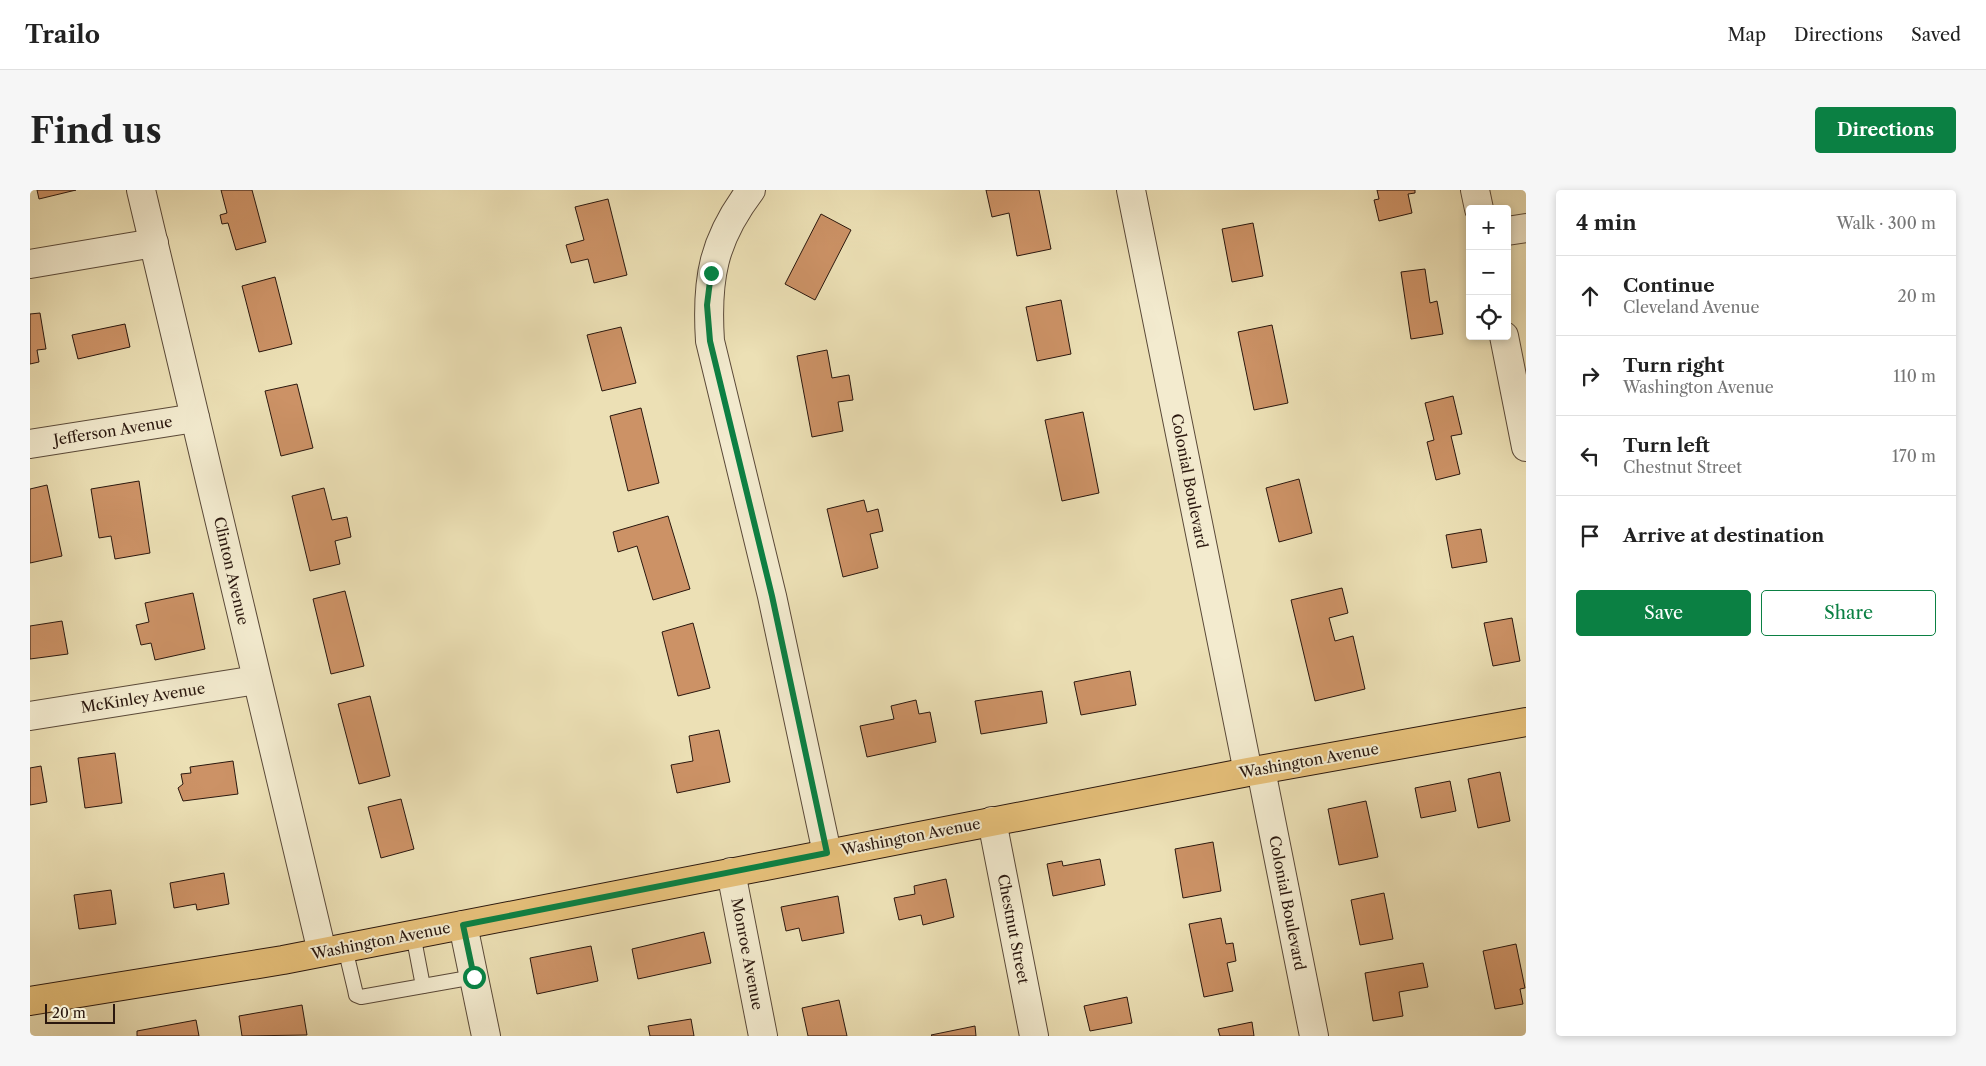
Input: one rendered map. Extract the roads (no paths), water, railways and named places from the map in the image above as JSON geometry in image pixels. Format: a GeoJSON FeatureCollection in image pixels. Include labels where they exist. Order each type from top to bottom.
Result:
{"type":"FeatureCollection","features":[{"type":"Feature","properties":{"kind":"main road","name":"Washington Avenue"},"geometry":{"type":"LineString","coordinates":[[30,1001],[334,950],[992,821],[1526,722]]}},
{"type":"Feature","properties":{"kind":"street","name":"Clinton Avenue"},"geometry":{"type":"LineString","coordinates":[[141,190],[256,680],[334,950]]}},
{"type":"Feature","properties":{"kind":"street"},"geometry":{"type":"LineString","coordinates":[[752,190],[736,209],[722,238],[711,273],[707,305],[710,341],[772,596],[827,853]]}},
{"type":"Feature","properties":{"kind":"street","name":"Colonial Boulevard"},"geometry":{"type":"LineString","coordinates":[[1131,190],[1255,771],[1314,1036]]}},
{"type":"Feature","properties":{"kind":"street"},"geometry":{"type":"LineString","coordinates":[[1475,190],[1478,205]]}},
{"type":"Feature","properties":{"kind":"street"},"geometry":{"type":"LineString","coordinates":[[1511,231],[1526,228]]}},
{"type":"Feature","properties":{"kind":"street"},"geometry":{"type":"LineString","coordinates":[[30,264],[154,242]]}},
{"type":"Feature","properties":{"kind":"street"},"geometry":{"type":"LineString","coordinates":[[1505,340],[1526,447]]}},
{"type":"Feature","properties":{"kind":"street","name":"Jefferson Avenue"},"geometry":{"type":"LineString","coordinates":[[30,444],[196,418]]}},
{"type":"Feature","properties":{"kind":"street","name":"McKinley Avenue"},"geometry":{"type":"LineString","coordinates":[[30,716],[256,680]]}},
{"type":"Feature","properties":{"kind":"street","name":"Chestnut Street"},"geometry":{"type":"LineString","coordinates":[[992,821],[1034,1036]]}},
{"type":"Feature","properties":{"kind":"street","name":"Monroe Avenue"},"geometry":{"type":"LineString","coordinates":[[731,872],[763,1036]]}},
{"type":"Feature","properties":{"kind":"street"},"geometry":{"type":"LineString","coordinates":[[463,925],[486,1036]]}},
{"type":"Feature","properties":{"kind":"lane"},"geometry":{"type":"LineString","coordinates":[[413,934],[423,986]]}},
{"type":"Feature","properties":{"kind":"lane"},"geometry":{"type":"LineString","coordinates":[[334,950],[356,995],[361,997],[474,977]]}}]}
